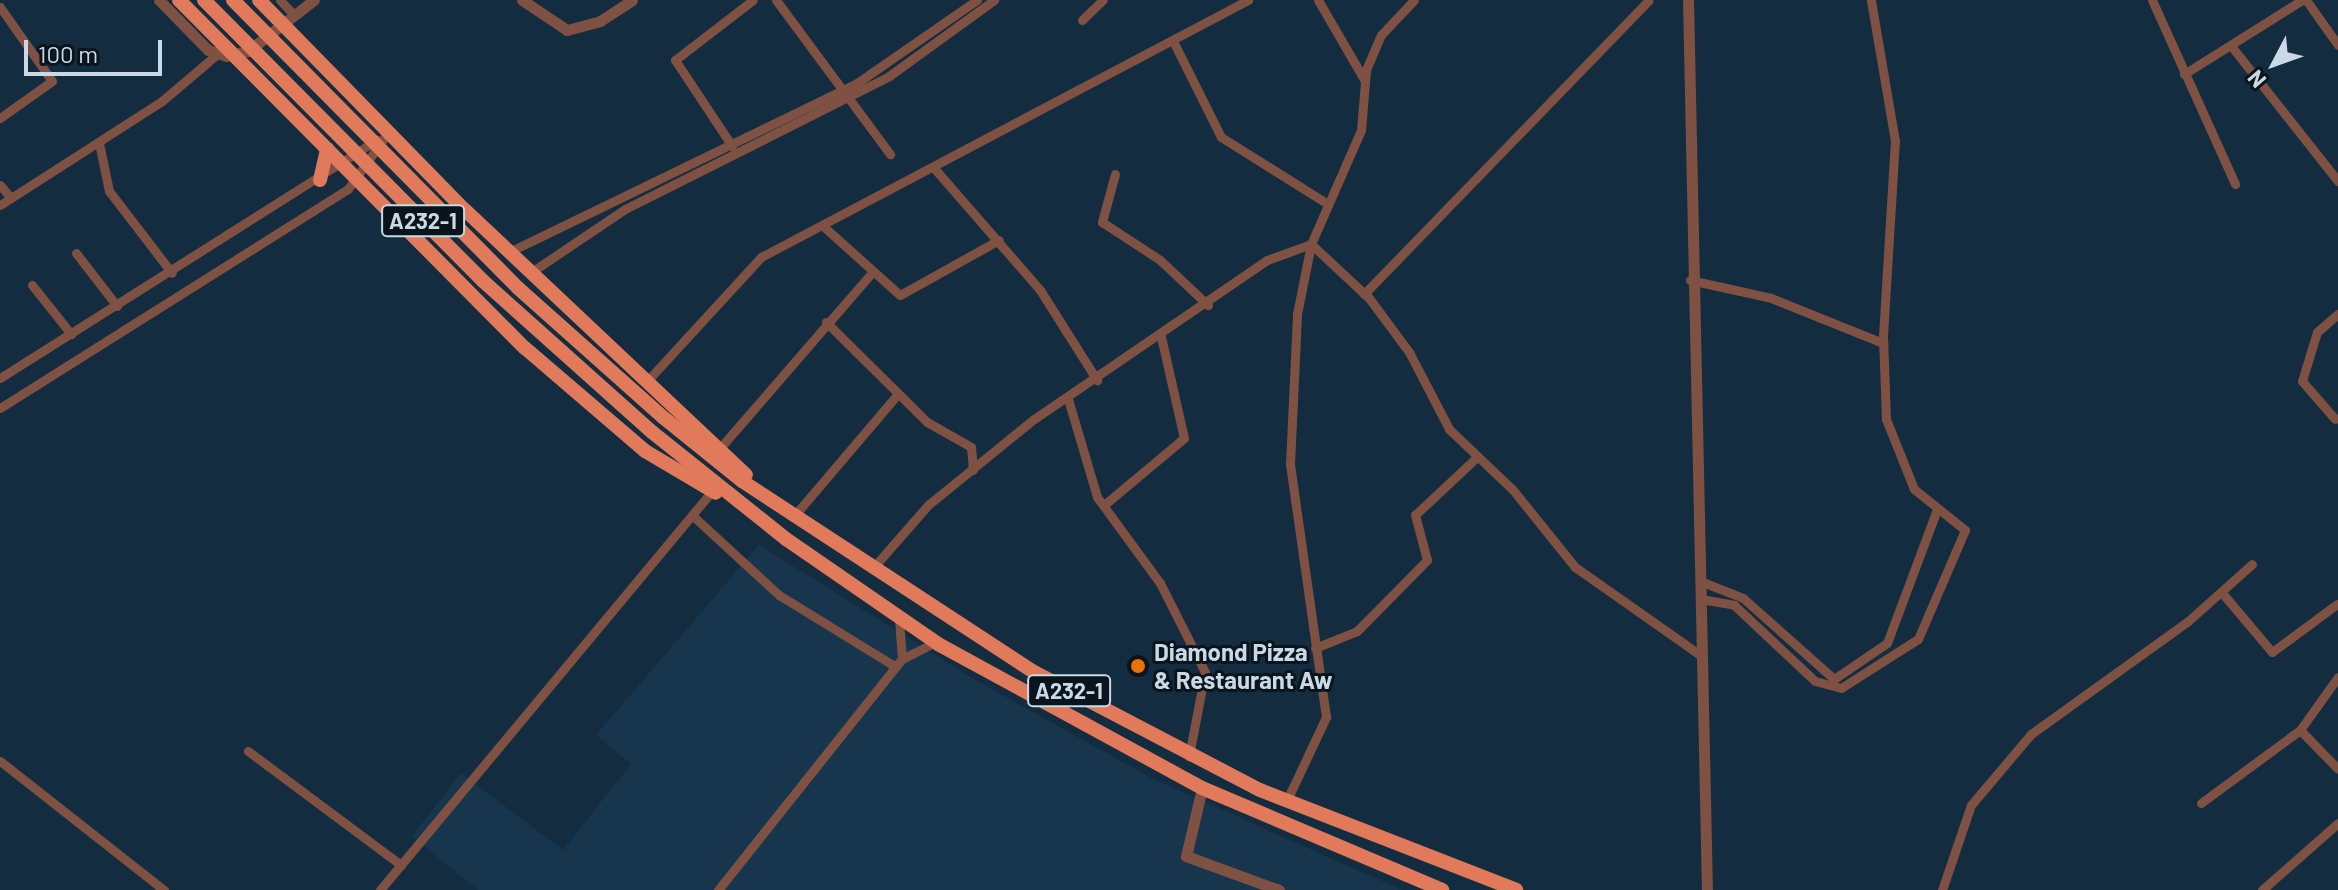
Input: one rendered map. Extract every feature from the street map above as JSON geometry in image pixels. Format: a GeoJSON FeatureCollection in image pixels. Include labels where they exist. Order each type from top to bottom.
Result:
{"type":"FeatureCollection","features":[{"type":"Feature","properties":{"kind":"highway"},"geometry":{"type":"LineString","coordinates":[[179,0],[218,40],[240,53],[246,68],[549,370],[645,451],[751,513]]}},
{"type":"Feature","properties":{"kind":"highway","name":"A232-1"},"geometry":{"type":"LineString","coordinates":[[204,0],[483,281],[652,432],[751,513],[935,642],[1202,788],[1442,890]]}},
{"type":"Feature","properties":{"kind":"highway","name":"A232-1"},"geometry":{"type":"LineString","coordinates":[[233,0],[518,288],[664,418],[765,496],[872,569],[1034,672],[1189,756],[1287,800],[1516,890]]}},
{"type":"Feature","properties":{"kind":"highway"},"geometry":{"type":"LineString","coordinates":[[259,0],[287,18],[389,131],[509,252],[720,448],[765,496]]}},
{"type":"Feature","properties":{"kind":"highway"},"geometry":{"type":"LineString","coordinates":[[216,55],[218,40]]}},
{"type":"Feature","properties":{"kind":"highway"},"geometry":{"type":"LineString","coordinates":[[320,180],[327,149]]}},
{"type":"Feature","properties":{"kind":"street"},"geometry":{"type":"LineString","coordinates":[[159,0],[216,55]]}},
{"type":"Feature","properties":{"kind":"street"},"geometry":{"type":"LineString","coordinates":[[280,0],[287,18]]}},
{"type":"Feature","properties":{"kind":"street"},"geometry":{"type":"LineString","coordinates":[[0,205],[99,143],[216,55],[240,53],[314,0]]}},
{"type":"Feature","properties":{"kind":"street"},"geometry":{"type":"LineString","coordinates":[[522,0],[567,30],[600,21],[632,0]]}},
{"type":"Feature","properties":{"kind":"street"},"geometry":{"type":"LineString","coordinates":[[733,148],[675,60],[753,0]]}},
{"type":"Feature","properties":{"kind":"street"},"geometry":{"type":"LineString","coordinates":[[776,0],[848,92],[890,154]]}},
{"type":"Feature","properties":{"kind":"street"},"geometry":{"type":"LineString","coordinates":[[848,92],[977,0]]}},
{"type":"Feature","properties":{"kind":"street"},"geometry":{"type":"LineString","coordinates":[[509,252],[571,220],[733,148],[848,92],[994,0]]}},
{"type":"Feature","properties":{"kind":"street"},"geometry":{"type":"LineString","coordinates":[[1082,20],[1103,0]]}},
{"type":"Feature","properties":{"kind":"street"},"geometry":{"type":"LineString","coordinates":[[648,380],[748,266],[1248,0]]}},
{"type":"Feature","properties":{"kind":"street"},"geometry":{"type":"LineString","coordinates":[[1318,0],[1365,81]]}},
{"type":"Feature","properties":{"kind":"street"},"geometry":{"type":"LineString","coordinates":[[1287,800],[1325,731],[1287,426],[1311,244],[1361,130],[1365,81],[1381,35],[1414,0]]}},
{"type":"Feature","properties":{"kind":"street"},"geometry":{"type":"LineString","coordinates":[[1364,294],[1649,0]]}},
{"type":"Feature","properties":{"kind":"street"},"geometry":{"type":"LineString","coordinates":[[1688,0],[1690,280],[1703,657],[1707,890]]}},
{"type":"Feature","properties":{"kind":"street"},"geometry":{"type":"LineString","coordinates":[[1701,599],[1734,605],[1815,681],[1841,688],[1918,639],[1965,524],[1937,509],[1914,489],[1892,446],[1883,325],[1895,141],[1871,0]]}},
{"type":"Feature","properties":{"kind":"street"},"geometry":{"type":"LineString","coordinates":[[2152,0],[2235,184]]}},
{"type":"Feature","properties":{"kind":"street"},"geometry":{"type":"LineString","coordinates":[[2184,74],[2304,0],[2338,45]]}},
{"type":"Feature","properties":{"kind":"street"},"geometry":{"type":"LineString","coordinates":[[0,7],[52,81],[0,118]]}},
{"type":"Feature","properties":{"kind":"street"},"geometry":{"type":"LineString","coordinates":[[1173,41],[1233,150],[1328,204]]}},
{"type":"Feature","properties":{"kind":"street"},"geometry":{"type":"LineString","coordinates":[[2232,47],[2334,166],[2338,181]]}},
{"type":"Feature","properties":{"kind":"street"},"geometry":{"type":"LineString","coordinates":[[0,378],[343,166],[389,131]]}},
{"type":"Feature","properties":{"kind":"street"},"geometry":{"type":"LineString","coordinates":[[0,408],[358,181],[389,131]]}},
{"type":"Feature","properties":{"kind":"street"},"geometry":{"type":"LineString","coordinates":[[99,143],[109,191],[172,273]]}},
{"type":"Feature","properties":{"kind":"street"},"geometry":{"type":"LineString","coordinates":[[530,273],[580,237],[733,148]]}},
{"type":"Feature","properties":{"kind":"street"},"geometry":{"type":"LineString","coordinates":[[934,168],[999,240],[1097,380]]}},
{"type":"Feature","properties":{"kind":"street"},"geometry":{"type":"LineString","coordinates":[[1115,174],[1102,222],[1160,260],[1208,305]]}},
{"type":"Feature","properties":{"kind":"street"},"geometry":{"type":"LineString","coordinates":[[0,185],[11,198]]}},
{"type":"Feature","properties":{"kind":"street"},"geometry":{"type":"LineString","coordinates":[[571,220],[580,237]]}},
{"type":"Feature","properties":{"kind":"street"},"geometry":{"type":"LineString","coordinates":[[823,226],[870,275],[900,295],[999,240]]}},
{"type":"Feature","properties":{"kind":"street"},"geometry":{"type":"LineString","coordinates":[[543,234],[554,254]]}},
{"type":"Feature","properties":{"kind":"street"},"geometry":{"type":"LineString","coordinates":[[1311,244],[1364,294],[1476,458],[1513,490],[1575,567],[1703,657]]}},
{"type":"Feature","properties":{"kind":"street"},"geometry":{"type":"LineString","coordinates":[[872,569],[928,505],[1068,399],[1208,305],[1267,260],[1311,244]]}},
{"type":"Feature","properties":{"kind":"street"},"geometry":{"type":"LineString","coordinates":[[76,253],[117,306]]}},
{"type":"Feature","properties":{"kind":"street"},"geometry":{"type":"LineString","coordinates":[[720,448],[826,322],[870,275]]}},
{"type":"Feature","properties":{"kind":"street"},"geometry":{"type":"LineString","coordinates":[[1690,280],[1727,283],[1866,331],[1883,343]]}},
{"type":"Feature","properties":{"kind":"street"},"geometry":{"type":"LineString","coordinates":[[32,285],[71,334]]}},
{"type":"Feature","properties":{"kind":"street"},"geometry":{"type":"LineString","coordinates":[[2335,419],[2302,381],[2317,332],[2338,314]]}},
{"type":"Feature","properties":{"kind":"street"},"geometry":{"type":"LineString","coordinates":[[826,322],[898,394],[971,447],[973,470]]}},
{"type":"Feature","properties":{"kind":"street"},"geometry":{"type":"LineString","coordinates":[[1866,331],[1883,325]]}},
{"type":"Feature","properties":{"kind":"street"},"geometry":{"type":"LineString","coordinates":[[1104,505],[1184,438],[1161,337]]}},
{"type":"Feature","properties":{"kind":"street"},"geometry":{"type":"LineString","coordinates":[[794,516],[898,394]]}},
{"type":"Feature","properties":{"kind":"street"},"geometry":{"type":"LineString","coordinates":[[1068,399],[1104,505],[1160,583],[1205,672],[1189,756]]}},
{"type":"Feature","properties":{"kind":"street"},"geometry":{"type":"LineString","coordinates":[[1315,648],[1357,631],[1427,560],[1415,515],[1476,458]]}},
{"type":"Feature","properties":{"kind":"street"},"geometry":{"type":"LineString","coordinates":[[380,890],[712,491]]}},
{"type":"Feature","properties":{"kind":"street"},"geometry":{"type":"LineString","coordinates":[[1700,581],[1743,598],[1834,679],[1887,643],[1937,509]]}},
{"type":"Feature","properties":{"kind":"street"},"geometry":{"type":"LineString","coordinates":[[693,516],[779,595],[899,663]]}},
{"type":"Feature","properties":{"kind":"street"},"geometry":{"type":"LineString","coordinates":[[1942,890],[1971,805],[2031,734],[2223,594],[2252,564]]}},
{"type":"Feature","properties":{"kind":"street"},"geometry":{"type":"LineString","coordinates":[[2223,594],[2272,652],[2338,605]]}},
{"type":"Feature","properties":{"kind":"street"},"geometry":{"type":"LineString","coordinates":[[898,617],[899,663]]}},
{"type":"Feature","properties":{"kind":"street"},"geometry":{"type":"LineString","coordinates":[[718,890],[899,663],[935,642]]}},
{"type":"Feature","properties":{"kind":"street"},"geometry":{"type":"LineString","coordinates":[[2201,803],[2300,730],[2338,677]]}},
{"type":"Feature","properties":{"kind":"street"},"geometry":{"type":"LineString","coordinates":[[2300,730],[2338,769]]}},
{"type":"Feature","properties":{"kind":"street"},"geometry":{"type":"LineString","coordinates":[[248,751],[401,865]]}},
{"type":"Feature","properties":{"kind":"street"},"geometry":{"type":"LineString","coordinates":[[0,761],[164,890]]}},
{"type":"Feature","properties":{"kind":"street"},"geometry":{"type":"LineString","coordinates":[[1202,788],[1186,856],[1279,890]]}},
{"type":"Feature","properties":{"kind":"street"},"geometry":{"type":"LineString","coordinates":[[2262,890],[2338,823]]}},
{"type":"Feature","properties":{"kind":"shaded area"},"geometry":{"type":"Polygon","coordinates":[[[759,545],[972,678],[1153,779],[1402,890],[478,890],[412,836],[461,773],[563,850],[631,764],[596,735],[759,545]]]}},
{"type":"Feature","properties":{"kind":"place","name":"Diamond Pizza & Restaurant Aw"},"geometry":{"type":"Point","coordinates":[1138,666]}}]}
